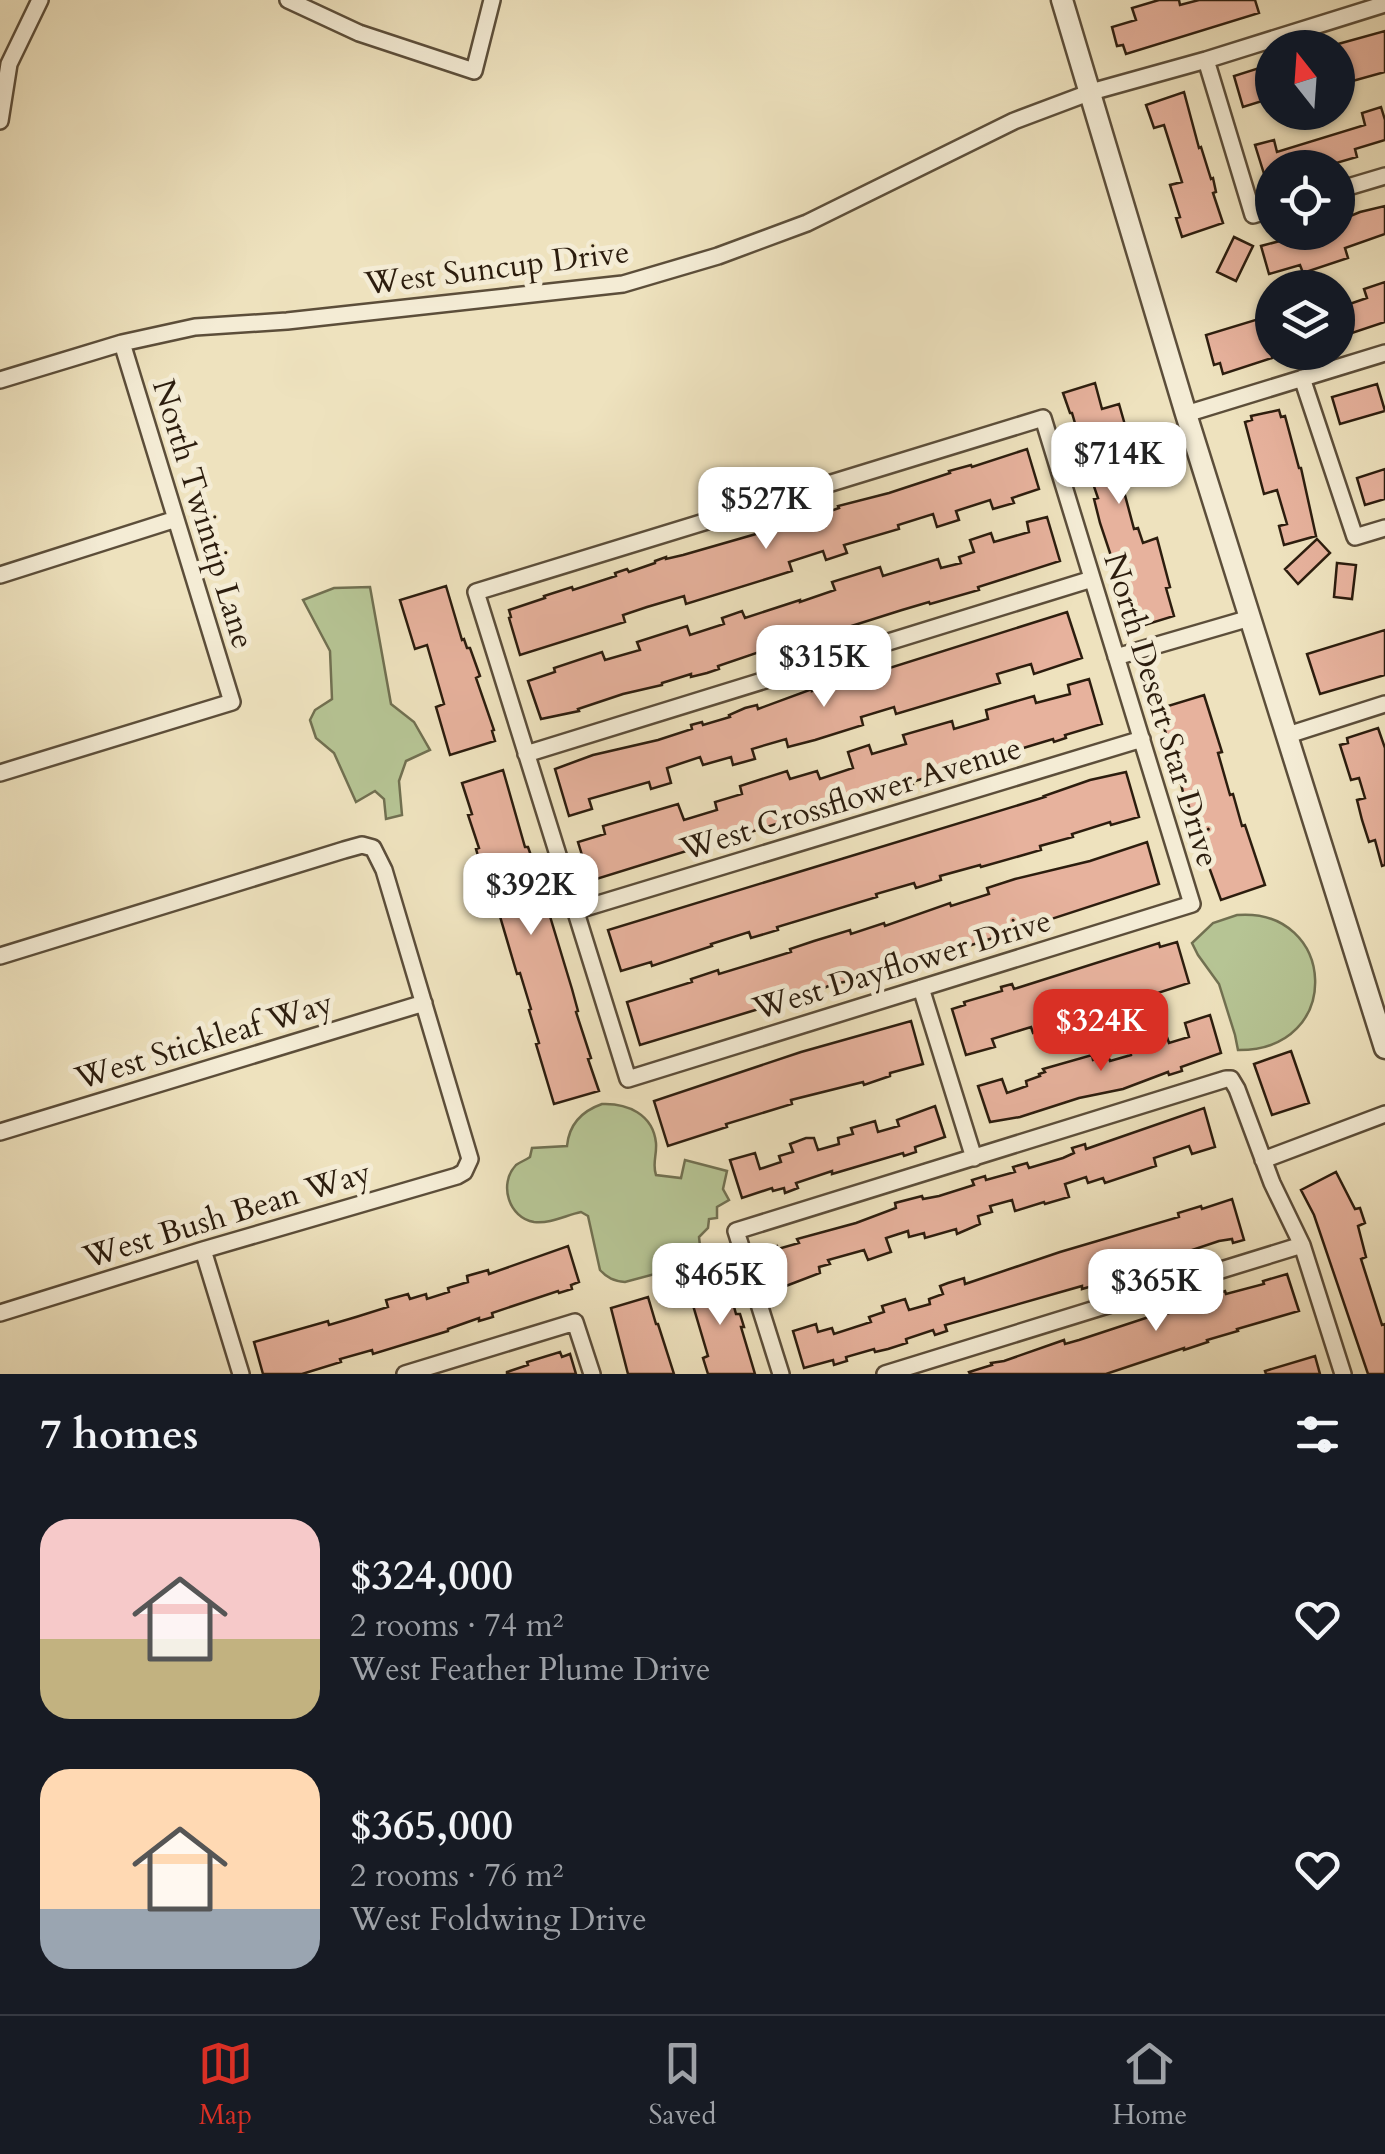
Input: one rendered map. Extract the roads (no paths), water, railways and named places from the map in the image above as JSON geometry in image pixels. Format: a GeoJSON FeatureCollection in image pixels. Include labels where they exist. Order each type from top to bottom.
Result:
{"type":"FeatureCollection","features":[{"type":"Feature","properties":{"kind":"street"},"geometry":{"type":"LineString","coordinates":[[0,121],[8,64],[40,0]]}},
{"type":"Feature","properties":{"kind":"street"},"geometry":{"type":"LineString","coordinates":[[288,0],[359,33],[474,71],[492,0]]}},
{"type":"Feature","properties":{"kind":"street"},"geometry":{"type":"LineString","coordinates":[[1062,0],[1186,414],[1385,1048]]}},
{"type":"Feature","properties":{"kind":"street","name":"West Suncup Drive"},"geometry":{"type":"LineString","coordinates":[[0,380],[122,343],[216,324],[288,321],[622,284],[718,256],[807,223],[1014,121],[1091,92],[1385,4]]}},
{"type":"Feature","properties":{"kind":"street"},"geometry":{"type":"LineString","coordinates":[[1206,60],[1255,214]]}},
{"type":"Feature","properties":{"kind":"street"},"geometry":{"type":"LineString","coordinates":[[1355,185],[1385,176]]}},
{"type":"Feature","properties":{"kind":"street","name":"North Twintip Lane"},"geometry":{"type":"LineString","coordinates":[[0,773],[232,702],[122,343]]}},
{"type":"Feature","properties":{"kind":"street"},"geometry":{"type":"LineString","coordinates":[[1186,414],[1385,352]]}},
{"type":"Feature","properties":{"kind":"street"},"geometry":{"type":"LineString","coordinates":[[1302,378],[1355,538],[1385,528]]}},
{"type":"Feature","properties":{"kind":"street","name":"North Desert Star Drive"},"geometry":{"type":"LineString","coordinates":[[526,754],[476,592],[1042,418],[1192,904]]}},
{"type":"Feature","properties":{"kind":"street"},"geometry":{"type":"LineString","coordinates":[[0,575],[176,519]]}},
{"type":"Feature","properties":{"kind":"street"},"geometry":{"type":"LineString","coordinates":[[576,911],[526,754],[1092,579]]}},
{"type":"Feature","properties":{"kind":"street"},"geometry":{"type":"LineString","coordinates":[[1116,657],[1250,618]]}},
{"type":"Feature","properties":{"kind":"street"},"geometry":{"type":"LineString","coordinates":[[1288,735],[1385,704]]}},
{"type":"Feature","properties":{"kind":"street","name":"West Crossflower Avenue"},"geometry":{"type":"LineString","coordinates":[[576,911],[1142,739]]}},
{"type":"Feature","properties":{"kind":"street"},"geometry":{"type":"LineString","coordinates":[[0,956],[344,850],[368,846],[378,854],[384,870],[424,1003]]}},
{"type":"Feature","properties":{"kind":"street","name":"West Dayflower Drive"},"geometry":{"type":"LineString","coordinates":[[576,911],[628,1079],[1192,904]]}},
{"type":"Feature","properties":{"kind":"street"},"geometry":{"type":"LineString","coordinates":[[922,988],[974,1158]]}},
{"type":"Feature","properties":{"kind":"street","name":"West Stickleaf Way"},"geometry":{"type":"LineString","coordinates":[[0,1132],[424,1003]]}},
{"type":"Feature","properties":{"kind":"street","name":"West Bush Bean Way"},"geometry":{"type":"LineString","coordinates":[[0,1313],[464,1172],[470,1154],[424,1003]]}},
{"type":"Feature","properties":{"kind":"street"},"geometry":{"type":"LineString","coordinates":[[781,1374],[736,1231],[1231,1080],[1302,1246],[1343,1374]]}},
{"type":"Feature","properties":{"kind":"street"},"geometry":{"type":"LineString","coordinates":[[1264,1160],[1385,1114]]}},
{"type":"Feature","properties":{"kind":"street"},"geometry":{"type":"LineString","coordinates":[[885,1374],[1302,1246]]}},
{"type":"Feature","properties":{"kind":"street"},"geometry":{"type":"LineString","coordinates":[[204,1250],[241,1374]]}},
{"type":"Feature","properties":{"kind":"street"},"geometry":{"type":"LineString","coordinates":[[405,1374],[575,1322],[592,1374]]}}]}
